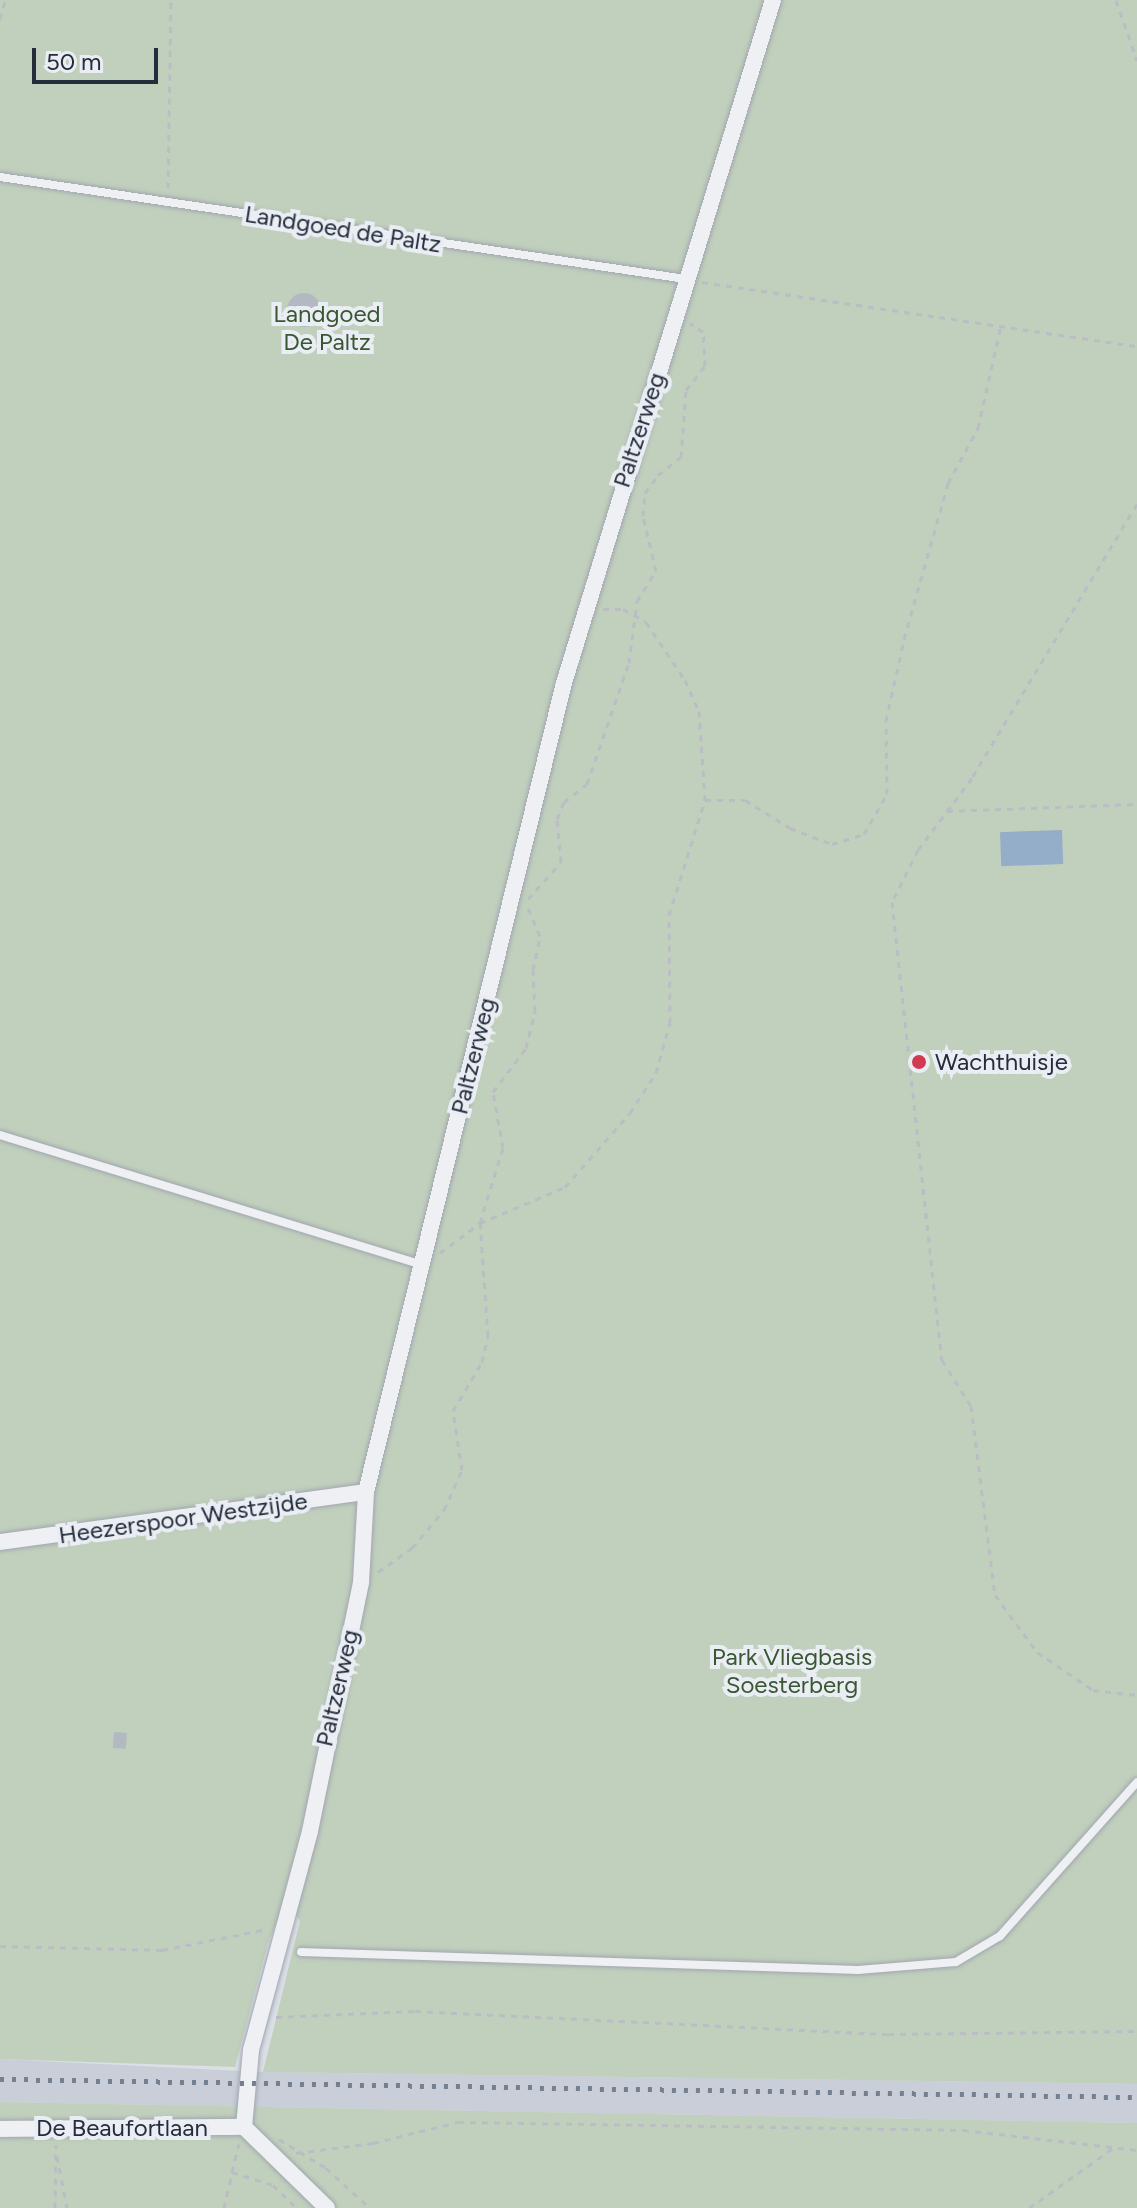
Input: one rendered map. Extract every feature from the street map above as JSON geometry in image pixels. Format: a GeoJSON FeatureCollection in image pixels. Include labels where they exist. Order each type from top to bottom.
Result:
{"type":"FeatureCollection","features":[{"type":"Feature","properties":{"kind":"street","name":"Paltzerweg"},"geometry":{"type":"LineString","coordinates":[[244,2127],[251,2050],[310,1831],[361,1582],[366,1492],[582,610],[773,0]]}},
{"type":"Feature","properties":{"kind":"street","name":"Heezerspoor Westzijde"},"geometry":{"type":"LineString","coordinates":[[0,1542],[366,1492]]}},
{"type":"Feature","properties":{"kind":"street","name":"De Beaufortlaan"},"geometry":{"type":"LineString","coordinates":[[0,2129],[244,2127]]}},
{"type":"Feature","properties":{"kind":"street"},"geometry":{"type":"LineString","coordinates":[[244,2127],[327,2208]]}},
{"type":"Feature","properties":{"kind":"lane","name":"Landgoed de Paltz"},"geometry":{"type":"LineString","coordinates":[[0,177],[686,279]]}},
{"type":"Feature","properties":{"kind":"lane"},"geometry":{"type":"LineString","coordinates":[[0,1135],[423,1264]]}},
{"type":"Feature","properties":{"kind":"lane"},"geometry":{"type":"LineString","coordinates":[[301,1952],[858,1970],[956,1962],[1000,1936],[1137,1782]]}},
{"type":"Feature","properties":{"kind":"path"},"geometry":{"type":"LineString","coordinates":[[0,19],[5,0]]}},
{"type":"Feature","properties":{"kind":"path"},"geometry":{"type":"LineString","coordinates":[[166,202],[171,0]]}},
{"type":"Feature","properties":{"kind":"path"},"geometry":{"type":"LineString","coordinates":[[1116,0],[1137,60]]}},
{"type":"Feature","properties":{"kind":"path"},"geometry":{"type":"LineString","coordinates":[[686,279],[1137,346]]}},
{"type":"Feature","properties":{"kind":"path"},"geometry":{"type":"LineString","coordinates":[[361,1582],[412,1548],[444,1510],[462,1470],[453,1411],[482,1362],[488,1336],[480,1223],[503,1148],[493,1092],[526,1048],[535,1011],[533,970],[540,936],[527,900],[561,862],[557,819],[564,802],[587,784],[629,663],[635,615],[656,571],[643,516],[645,493],[658,475],[681,457],[686,390],[705,366],[703,332],[682,319],[678,308]]}},
{"type":"Feature","properties":{"kind":"path"},"geometry":{"type":"LineString","coordinates":[[705,800],[745,800],[790,828],[832,844],[864,834],[887,794],[886,721],[904,639],[948,483],[978,428],[1001,326]]}},
{"type":"Feature","properties":{"kind":"path"},"geometry":{"type":"LineString","coordinates":[[1137,504],[947,811],[918,850],[892,902],[942,1360],[971,1406],[995,1595],[1037,1652],[1093,1690],[1137,1695]]}},
{"type":"Feature","properties":{"kind":"path"},"geometry":{"type":"LineString","coordinates":[[423,1264],[480,1223],[565,1187],[630,1113],[656,1073],[670,1023],[669,915],[705,800],[699,711],[660,641],[635,615],[623,609],[582,610]]}},
{"type":"Feature","properties":{"kind":"path"},"geometry":{"type":"LineString","coordinates":[[947,811],[1137,804]]}},
{"type":"Feature","properties":{"kind":"path"},"geometry":{"type":"LineString","coordinates":[[0,1946],[162,1950],[262,1928],[282,1932]]}},
{"type":"Feature","properties":{"kind":"path"},"geometry":{"type":"LineString","coordinates":[[261,2018],[415,2011],[888,2034],[1137,2031]]}},
{"type":"Feature","properties":{"kind":"path"},"geometry":{"type":"LineString","coordinates":[[276,2156],[458,2122],[963,2130],[1137,2150]]}},
{"type":"Feature","properties":{"kind":"path"},"geometry":{"type":"LineString","coordinates":[[224,2208],[244,2127]]}},
{"type":"Feature","properties":{"kind":"path"},"geometry":{"type":"LineString","coordinates":[[259,2141],[285,2139],[370,2208]]}},
{"type":"Feature","properties":{"kind":"path"},"geometry":{"type":"LineString","coordinates":[[1029,2208],[1113,2148]]}},
{"type":"Feature","properties":{"kind":"path"},"geometry":{"type":"LineString","coordinates":[[55,2208],[56,2152],[67,2208]]}},
{"type":"Feature","properties":{"kind":"path"},"geometry":{"type":"LineString","coordinates":[[232,2172],[273,2185],[297,2208]]}},
{"type":"Feature","properties":{"kind":"shaded area"},"geometry":{"type":"Polygon","coordinates":[[[0,2059],[263,2072],[1137,2084],[1137,2123],[0,2102],[0,2059]]]}},
{"type":"Feature","properties":{"kind":"green space"},"geometry":{"type":"Polygon","coordinates":[[[0,0],[1137,0],[1137,2084],[263,2072],[300,1921],[286,1900],[268,1943],[235,2067],[0,2059],[0,0]]]}},
{"type":"Feature","properties":{"kind":"green space"},"geometry":{"type":"Polygon","coordinates":[[[0,2102],[1137,2123],[1137,2208],[0,2208],[0,2102]]]}},
{"type":"Feature","properties":{"kind":"water"},"geometry":{"type":"Polygon","coordinates":[[[1062,830],[1063,864],[1001,866],[1000,832],[1062,830]]]}},
{"type":"Feature","properties":{"kind":"building"},"geometry":{"type":"Polygon","coordinates":[[[304,293],[316,298],[321,310],[316,322],[304,327],[292,322],[287,310],[292,298],[304,293]]]}},
{"type":"Feature","properties":{"kind":"building"},"geometry":{"type":"Polygon","coordinates":[[[114,1732],[127,1733],[126,1749],[113,1748],[114,1732]]]}},
{"type":"Feature","properties":{"kind":"railway"},"geometry":{"type":"LineString","coordinates":[[0,2079],[1137,2097]]}},
{"type":"Feature","properties":{"kind":"place","name":"Wachthuisje"},"geometry":{"type":"Point","coordinates":[919,1062]}},
{"type":"Feature","properties":{"kind":"park label","name":"Landgoed De Paltz"},"geometry":{"type":"Point","coordinates":[327,328]}},
{"type":"Feature","properties":{"kind":"park label","name":"Park Vliegbasis Soesterberg"},"geometry":{"type":"Point","coordinates":[792,1671]}}]}
